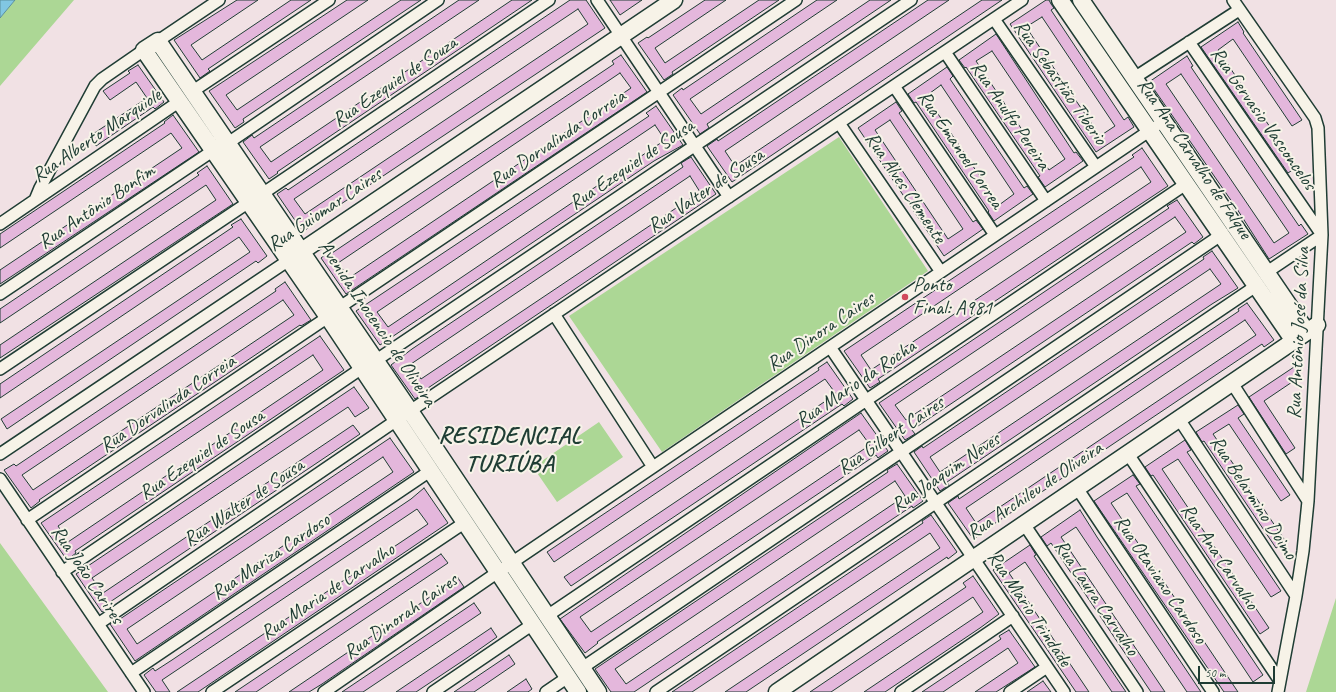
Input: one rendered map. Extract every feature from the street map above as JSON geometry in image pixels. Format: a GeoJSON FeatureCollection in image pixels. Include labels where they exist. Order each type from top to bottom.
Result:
{"type":"FeatureCollection","features":[{"type":"Feature","properties":{"kind":"street"},"geometry":{"type":"LineString","coordinates":[[144,50],[219,0]]}},
{"type":"Feature","properties":{"kind":"street"},"geometry":{"type":"LineString","coordinates":[[193,91],[329,0]]}},
{"type":"Feature","properties":{"kind":"street"},"geometry":{"type":"LineString","coordinates":[[228,143],[438,0]]}},
{"type":"Feature","properties":{"kind":"street","name":"Rua Ezequiel de Souza"},"geometry":{"type":"LineString","coordinates":[[255,198],[549,0]]}},
{"type":"Feature","properties":{"kind":"street"},"geometry":{"type":"LineString","coordinates":[[597,0],[729,197]]}},
{"type":"Feature","properties":{"kind":"street","name":"Rua Guiomar Caires"},"geometry":{"type":"LineString","coordinates":[[0,454],[674,0]]}},
{"type":"Feature","properties":{"kind":"street","name":"Rua Dorvalinda Correia"},"geometry":{"type":"LineString","coordinates":[[27,520],[796,0]]}},
{"type":"Feature","properties":{"kind":"street","name":"Rua Ezequiel de Sousa"},"geometry":{"type":"LineString","coordinates":[[62,572],[694,144],[911,0]]}},
{"type":"Feature","properties":{"kind":"street","name":"Rua Valter de Sousa"},"geometry":{"type":"LineString","coordinates":[[410,411],[1022,0]]}},
{"type":"Feature","properties":{"kind":"street","name":"Rua Ana Carvalho de Falque"},"geometry":{"type":"LineString","coordinates":[[1060,0],[1294,341]]}},
{"type":"Feature","properties":{"kind":"street","name":"Rua Ana Carvalho de Falque"},"geometry":{"type":"LineString","coordinates":[[1082,0],[1267,272],[1312,329]]}},
{"type":"Feature","properties":{"kind":"street","name":"Rua Antônio José da Silva"},"geometry":{"type":"LineString","coordinates":[[1233,0],[1317,123],[1322,235],[1312,329],[1308,501],[1303,551],[1296,596],[1278,692]]}},
{"type":"Feature","properties":{"kind":"street"},"geometry":{"type":"LineString","coordinates":[[1134,78],[1239,10]]}},
{"type":"Feature","properties":{"kind":"street","name":"Rua Sebastião Tiberio"},"geometry":{"type":"LineString","coordinates":[[994,19],[1096,167]]}},
{"type":"Feature","properties":{"kind":"street","name":"Avenida Inocencio de Oliveira"},"geometry":{"type":"LineString","coordinates":[[158,41],[228,143],[255,198],[289,260],[334,312]]}},
{"type":"Feature","properties":{"kind":"street","name":"Rua Gervasio Vasconcelos"},"geometry":{"type":"LineString","coordinates":[[1189,42],[1322,235]]}},
{"type":"Feature","properties":{"kind":"street","name":"Avenida Inocencio de Oliveira"},"geometry":{"type":"LineString","coordinates":[[144,50],[214,150],[302,251],[334,312],[368,364],[397,420],[464,523],[578,692]]}},
{"type":"Feature","properties":{"kind":"street","name":"Rua Alberto Marquiole"},"geometry":{"type":"LineString","coordinates":[[35,200],[95,86],[102,79],[144,50]]}},
{"type":"Feature","properties":{"kind":"street","name":"Rua Anulfo Pereira"},"geometry":{"type":"LineString","coordinates":[[945,52],[1046,201]]}},
{"type":"Feature","properties":{"kind":"street","name":"Rua Emanoel Correa"},"geometry":{"type":"LineString","coordinates":[[894,86],[996,235]]}},
{"type":"Feature","properties":{"kind":"street","name":"Rua Alberto Marquiole"},"geometry":{"type":"LineString","coordinates":[[0,224],[180,101]]}},
{"type":"Feature","properties":{"kind":"street","name":"Rua Dinora Caires"},"geometry":{"type":"LineString","coordinates":[[498,572],[1164,121]]}},
{"type":"Feature","properties":{"kind":"street","name":"Rua Alves Clemente"},"geometry":{"type":"LineString","coordinates":[[839,123],[941,272]]}},
{"type":"Feature","properties":{"kind":"street","name":"Rua Antônio Bonfim"},"geometry":{"type":"LineString","coordinates":[[0,294],[214,150]]}},
{"type":"Feature","properties":{"kind":"street","name":"Rua Mario da Rocha"},"geometry":{"type":"LineString","coordinates":[[547,616],[865,399],[1186,184]]}},
{"type":"Feature","properties":{"kind":"street"},"geometry":{"type":"LineString","coordinates":[[0,369],[255,198]]}},
{"type":"Feature","properties":{"kind":"street","name":"Rua Gilbert Caires"},"geometry":{"type":"LineString","coordinates":[[582,668],[1221,235]]}},
{"type":"Feature","properties":{"kind":"street"},"geometry":{"type":"LineString","coordinates":[[1267,272],[1322,235]]}},
{"type":"Feature","properties":{"kind":"street","name":"Rua Joaquim Neves"},"geometry":{"type":"LineString","coordinates":[[656,692],[1256,286]]}},
{"type":"Feature","properties":{"kind":"street"},"geometry":{"type":"LineString","coordinates":[[554,314],[654,467]]}},
{"type":"Feature","properties":{"kind":"street","name":"Rua Archileu de Oliveira"},"geometry":{"type":"LineString","coordinates":[[777,692],[1312,329]]}},
{"type":"Feature","properties":{"kind":"street","name":"Rua Mario Trindade"},"geometry":{"type":"LineString","coordinates":[[830,347],[1064,692]]}},
{"type":"Feature","properties":{"kind":"street","name":"Avenida Inocencio de Oliveira"},"geometry":{"type":"LineString","coordinates":[[368,364],[410,411],[598,692]]}},
{"type":"Feature","properties":{"kind":"street"},"geometry":{"type":"LineString","coordinates":[[1232,383],[1308,501]]}},
{"type":"Feature","properties":{"kind":"street","name":"Rua Walter de Sousa"},"geometry":{"type":"LineString","coordinates":[[98,624],[410,411]]}},
{"type":"Feature","properties":{"kind":"street","name":"Rua Belarmino Doimo"},"geometry":{"type":"LineString","coordinates":[[1179,419],[1296,596]]}},
{"type":"Feature","properties":{"kind":"street","name":"Rua Ana Carvalho"},"geometry":{"type":"LineString","coordinates":[[1128,454],[1280,681]]}},
{"type":"Feature","properties":{"kind":"street","name":"Rua Mariza Cardoso"},"geometry":{"type":"LineString","coordinates":[[131,673],[430,471]]}},
{"type":"Feature","properties":{"kind":"street","name":"Rua João Carires"},"geometry":{"type":"LineString","coordinates":[[0,479],[4,490],[27,520],[144,692]]}},
{"type":"Feature","properties":{"kind":"street","name":"Rua Otaviano Cardoso"},"geometry":{"type":"LineString","coordinates":[[1076,488],[1213,692]]}},
{"type":"Feature","properties":{"kind":"street","name":"Rua Maria de Carvalho"},"geometry":{"type":"LineString","coordinates":[[212,692],[464,523]]}},
{"type":"Feature","properties":{"kind":"street","name":"Rua Laura Carvalho"},"geometry":{"type":"LineString","coordinates":[[1024,524],[1137,692]]}},
{"type":"Feature","properties":{"kind":"street","name":"Rua Dinorah Caires"},"geometry":{"type":"LineString","coordinates":[[324,692],[498,572]]}},
{"type":"Feature","properties":{"kind":"street"},"geometry":{"type":"LineString","coordinates":[[901,692],[1013,616]]}},
{"type":"Feature","properties":{"kind":"street"},"geometry":{"type":"LineString","coordinates":[[433,692],[533,624]]}},
{"type":"Feature","properties":{"kind":"street"},"geometry":{"type":"LineString","coordinates":[[1010,692],[1047,667]]}},
{"type":"Feature","properties":{"kind":"street"},"geometry":{"type":"LineString","coordinates":[[546,692],[568,677]]}},
{"type":"Feature","properties":{"kind":"green space"},"geometry":{"type":"Polygon","coordinates":[[[15,0],[74,0],[0,86],[0,18],[15,0]]]}},
{"type":"Feature","properties":{"kind":"green space"},"geometry":{"type":"Polygon","coordinates":[[[839,137],[928,271],[662,452],[569,316],[839,137]]]}},
{"type":"Feature","properties":{"kind":"green space"},"geometry":{"type":"Polygon","coordinates":[[[599,422],[623,457],[557,502],[533,467],[599,422]]]}},
{"type":"Feature","properties":{"kind":"green space"},"geometry":{"type":"Polygon","coordinates":[[[0,543],[108,692],[0,692],[0,543]]]}},
{"type":"Feature","properties":{"kind":"green space"},"geometry":{"type":"Polygon","coordinates":[[[1336,598],[1336,692],[1306,692],[1336,598]]]}},
{"type":"Feature","properties":{"kind":"water"},"geometry":{"type":"Polygon","coordinates":[[[0,0],[15,0],[0,18],[0,0]]]}},
{"type":"Feature","properties":{"kind":"building"},"geometry":{"type":"Polygon","coordinates":[[[237,0],[258,0],[191,45],[202,60],[291,0],[311,0],[208,69],[210,71],[200,78],[174,40],[237,0]]]}},
{"type":"Feature","properties":{"kind":"building"},"geometry":{"type":"Polygon","coordinates":[[[347,0],[368,0],[226,95],[237,110],[401,0],[421,0],[243,119],[244,122],[235,128],[209,91],[347,0]]]}},
{"type":"Feature","properties":{"kind":"building"},"geometry":{"type":"Polygon","coordinates":[[[459,0],[479,0],[260,147],[271,162],[512,0],[532,0],[277,172],[278,173],[269,179],[243,142],[252,135],[254,138],[459,0]]]}},
{"type":"Feature","properties":{"kind":"building"},"geometry":{"type":"Polygon","coordinates":[[[570,0],[586,0],[605,28],[311,224],[312,225],[303,232],[277,194],[286,188],[288,190],[570,0]],[[578,9],[294,199],[305,214],[588,24],[578,9]]]}},
{"type":"Feature","properties":{"kind":"building"},"geometry":{"type":"Polygon","coordinates":[[[610,0],[642,0],[620,15],[610,0]]]}},
{"type":"Feature","properties":{"kind":"building"},"geometry":{"type":"Polygon","coordinates":[[[705,0],[726,0],[655,48],[665,63],[759,0],[779,0],[672,72],[673,74],[664,80],[638,43],[705,0]]]}},
{"type":"Feature","properties":{"kind":"building"},"geometry":{"type":"Polygon","coordinates":[[[817,0],[837,0],[690,99],[701,114],[870,0],[891,0],[707,124],[709,128],[700,134],[673,95],[682,88],[683,90],[817,0]]]}},
{"type":"Feature","properties":{"kind":"building"},"geometry":{"type":"Polygon","coordinates":[[[928,0],[949,0],[725,151],[735,166],[982,0],[1002,0],[732,182],[707,146],[717,139],[718,141],[928,0]]]}},
{"type":"Feature","properties":{"kind":"building"},"geometry":{"type":"Polygon","coordinates":[[[1046,0],[1049,0],[1054,8],[1051,10],[1124,120],[1128,117],[1134,127],[1096,152],[1010,24],[1046,0]],[[1042,17],[1026,27],[1100,136],[1115,126],[1042,17]]]}},
{"type":"Feature","properties":{"kind":"building"},"geometry":{"type":"Polygon","coordinates":[[[1238,22],[1244,32],[1243,33],[1302,120],[1292,126],[1233,39],[1218,50],[1297,167],[1288,173],[1201,47],[1238,22]]]}},
{"type":"Feature","properties":{"kind":"building"},"geometry":{"type":"Polygon","coordinates":[[[996,34],[1074,153],[1076,152],[1083,161],[1045,187],[1038,177],[1040,176],[966,67],[965,68],[959,60],[996,34]],[[992,51],[976,61],[1049,170],[1065,159],[992,51]]]}},
{"type":"Feature","properties":{"kind":"building"},"geometry":{"type":"Polygon","coordinates":[[[621,55],[647,92],[346,294],[321,258],[330,251],[332,253],[614,64],[612,61],[621,55]],[[620,73],[338,263],[349,278],[631,88],[620,73]]]}},
{"type":"Feature","properties":{"kind":"building"},"geometry":{"type":"Polygon","coordinates":[[[1187,56],[1193,66],[1191,67],[1214,101],[1299,226],[1301,224],[1308,234],[1269,259],[1237,209],[1149,82],[1187,56]],[[1181,74],[1166,84],[1274,243],[1289,233],[1181,74]]]}},
{"type":"Feature","properties":{"kind":"building"},"geometry":{"type":"Polygon","coordinates":[[[138,65],[164,102],[155,109],[153,107],[96,146],[90,136],[147,98],[136,82],[110,100],[103,91],[130,73],[128,71],[138,65]]]}},
{"type":"Feature","properties":{"kind":"building"},"geometry":{"type":"Polygon","coordinates":[[[947,67],[953,76],[950,79],[1024,188],[1027,186],[1033,194],[994,221],[988,212],[989,211],[916,102],[914,103],[908,94],[947,67]],[[941,85],[926,96],[999,205],[1014,194],[941,85]]]}},
{"type":"Feature","properties":{"kind":"building"},"geometry":{"type":"Polygon","coordinates":[[[896,102],[902,111],[899,113],[973,222],[976,220],[983,229],[944,256],[858,128],[896,102]],[[890,120],[875,130],[948,239],[963,229],[890,120]]]}},
{"type":"Feature","properties":{"kind":"building"},"geometry":{"type":"Polygon","coordinates":[[[656,106],[683,145],[654,161],[380,345],[356,311],[649,116],[646,113],[656,106]],[[655,125],[377,312],[388,327],[665,140],[655,125]]]}},
{"type":"Feature","properties":{"kind":"building"},"geometry":{"type":"Polygon","coordinates":[[[173,115],[199,152],[0,284],[0,270],[182,148],[171,133],[0,248],[0,234],[165,123],[164,122],[173,115]]]}},
{"type":"Feature","properties":{"kind":"building"},"geometry":{"type":"Polygon","coordinates":[[[1142,148],[1168,186],[878,379],[880,382],[870,388],[844,351],[1134,157],[1132,155],[1142,148]],[[1141,167],[861,355],[871,370],[1151,182],[1141,167]]]}},
{"type":"Feature","properties":{"kind":"building"},"geometry":{"type":"Polygon","coordinates":[[[691,157],[716,194],[428,388],[429,390],[415,399],[391,365],[412,349],[683,167],[681,163],[691,157]],[[690,176],[411,364],[421,379],[700,192],[690,176]]]}},
{"type":"Feature","properties":{"kind":"building"},"geometry":{"type":"Polygon","coordinates":[[[207,166],[233,204],[0,358],[0,345],[216,200],[206,185],[0,323],[0,309],[199,175],[197,173],[207,166]]]}},
{"type":"Feature","properties":{"kind":"building"},"geometry":{"type":"Polygon","coordinates":[[[1177,200],[1203,237],[1194,244],[1192,242],[912,430],[915,434],[905,440],[879,403],[1169,208],[1167,206],[1177,200]],[[1175,217],[895,405],[906,420],[1186,232],[1175,217]]]}},
{"type":"Feature","properties":{"kind":"building"},"geometry":{"type":"Polygon","coordinates":[[[241,219],[267,256],[258,263],[256,261],[7,429],[1,419],[250,252],[239,237],[0,398],[0,384],[233,227],[231,225],[241,219]]]}},
{"type":"Feature","properties":{"kind":"building"},"geometry":{"type":"Polygon","coordinates":[[[1212,251],[1238,288],[947,482],[949,485],[940,491],[914,452],[922,446],[923,448],[1204,259],[1203,257],[1212,251]],[[1210,269],[930,457],[940,472],[1221,284],[1210,269]]]}},
{"type":"Feature","properties":{"kind":"building"},"geometry":{"type":"Polygon","coordinates":[[[285,282],[311,320],[301,326],[300,325],[39,500],[40,501],[31,508],[4,470],[14,464],[16,466],[276,291],[275,289],[285,282]],[[283,300],[22,475],[33,490],[294,315],[283,300]]]}},
{"type":"Feature","properties":{"kind":"building"},"geometry":{"type":"Polygon","coordinates":[[[1247,303],[1274,340],[1264,347],[1262,344],[982,532],[974,540],[948,503],[958,496],[959,499],[1239,311],[1238,309],[1247,303]],[[1245,320],[966,508],[976,523],[1256,335],[1245,320]]]}},
{"type":"Feature","properties":{"kind":"building"},"geometry":{"type":"Polygon","coordinates":[[[320,336],[344,370],[75,551],[76,553],[67,560],[41,523],[320,336]],[[313,355],[58,526],[68,542],[323,370],[313,355]]]}},
{"type":"Feature","properties":{"kind":"building"},"geometry":{"type":"Polygon","coordinates":[[[827,362],[853,399],[844,406],[842,404],[571,586],[564,577],[836,394],[825,379],[554,562],[547,552],[819,370],[818,368],[827,362]]]}},
{"type":"Feature","properties":{"kind":"building"},"geometry":{"type":"Polygon","coordinates":[[[1294,367],[1301,376],[1264,401],[1295,448],[1286,454],[1249,397],[1294,367]]]}},
{"type":"Feature","properties":{"kind":"building"},"geometry":{"type":"Polygon","coordinates":[[[354,387],[369,408],[355,417],[348,407],[92,578],[103,593],[353,425],[360,434],[110,602],[111,607],[102,612],[76,574],[354,387]]]}},
{"type":"Feature","properties":{"kind":"building"},"geometry":{"type":"Polygon","coordinates":[[[1238,405],[1244,414],[1238,418],[1290,495],[1281,501],[1229,424],[1213,434],[1286,542],[1276,548],[1204,441],[1202,442],[1196,432],[1238,405]]]}},
{"type":"Feature","properties":{"kind":"building"},"geometry":{"type":"Polygon","coordinates":[[[861,413],[888,451],[878,458],[876,455],[597,642],[598,643],[585,653],[560,619],[861,413]],[[859,430],[580,617],[591,632],[870,445],[859,430]]]}},
{"type":"Feature","properties":{"kind":"building"},"geometry":{"type":"Polygon","coordinates":[[[390,438],[414,472],[135,661],[110,624],[119,618],[120,619],[390,438]],[[383,457],[127,629],[137,644],[393,472],[383,457]]]}},
{"type":"Feature","properties":{"kind":"building"},"geometry":{"type":"Polygon","coordinates":[[[1185,440],[1191,450],[1187,452],[1281,591],[1271,597],[1178,459],[1162,469],[1269,628],[1260,634],[1153,475],[1151,476],[1145,467],[1185,440]]]}},
{"type":"Feature","properties":{"kind":"building"},"geometry":{"type":"Polygon","coordinates":[[[897,464],[923,501],[913,508],[912,506],[634,692],[611,692],[595,669],[888,472],[887,470],[897,464]],[[895,481],[615,669],[626,684],[905,496],[895,481]]]}},
{"type":"Feature","properties":{"kind":"building"},"geometry":{"type":"Polygon","coordinates":[[[1133,475],[1140,484],[1136,486],[1263,675],[1253,682],[1127,493],[1111,503],[1238,692],[1224,692],[1094,501],[1133,475]]]}},
{"type":"Feature","properties":{"kind":"building"},"geometry":{"type":"Polygon","coordinates":[[[424,488],[448,523],[198,692],[177,692],[428,524],[417,509],[162,680],[170,692],[156,692],[144,675],[153,668],[155,671],[172,660],[411,499],[424,488]]]}},
{"type":"Feature","properties":{"kind":"building"},"geometry":{"type":"Polygon","coordinates":[[[1080,510],[1201,692],[1187,692],[1076,527],[1061,537],[1165,692],[1151,692],[1051,543],[1047,546],[1041,537],[1080,510]]]}},
{"type":"Feature","properties":{"kind":"building"},"geometry":{"type":"Polygon","coordinates":[[[931,515],[957,552],[948,559],[947,557],[746,692],[725,692],[940,548],[930,533],[692,692],[672,692],[923,523],[922,521],[931,515]]]}},
{"type":"Feature","properties":{"kind":"building"},"geometry":{"type":"Polygon","coordinates":[[[1030,545],[1036,555],[1034,556],[1126,692],[1112,692],[1025,562],[1009,573],[1089,692],[1076,692],[993,570],[1030,545]]]}},
{"type":"Feature","properties":{"kind":"building"},"geometry":{"type":"Polygon","coordinates":[[[441,554],[448,563],[256,692],[235,692],[441,554]]]}},
{"type":"Feature","properties":{"kind":"building"},"geometry":{"type":"Polygon","coordinates":[[[973,576],[999,614],[980,628],[885,692],[864,692],[983,612],[973,597],[831,692],[810,692],[966,587],[963,583],[973,576]]]}},
{"type":"Feature","properties":{"kind":"building"},"geometry":{"type":"Polygon","coordinates":[[[458,578],[464,587],[322,684],[309,692],[289,692],[458,578]]]}},
{"type":"Feature","properties":{"kind":"building"},"geometry":{"type":"Polygon","coordinates":[[[474,603],[481,613],[363,692],[342,692],[474,603]]]}},
{"type":"Feature","properties":{"kind":"building"},"geometry":{"type":"Polygon","coordinates":[[[491,628],[497,637],[467,658],[416,692],[396,692],[491,628]]]}},
{"type":"Feature","properties":{"kind":"building"},"geometry":{"type":"Polygon","coordinates":[[[1009,630],[1035,667],[996,692],[975,692],[1018,663],[1008,648],[943,692],[922,692],[1001,639],[999,636],[1009,630]]]}},
{"type":"Feature","properties":{"kind":"building"},"geometry":{"type":"Polygon","coordinates":[[[509,655],[515,664],[474,692],[454,692],[509,655]]]}},
{"type":"Feature","properties":{"kind":"building"},"geometry":{"type":"Polygon","coordinates":[[[526,679],[532,689],[528,692],[507,692],[526,679]]]}},
{"type":"Feature","properties":{"kind":"building"},"geometry":{"type":"Polygon","coordinates":[[[1043,681],[1051,692],[1027,692],[1043,681]]]}},
{"type":"Feature","properties":{"kind":"place","name":"Ponto Final: A981"},"geometry":{"type":"Point","coordinates":[905,297]}},
{"type":"Feature","properties":{"kind":"district","name":"RESIDENCIAL TURIÚBA"},"geometry":{"type":"Point","coordinates":[510,451]}}]}
